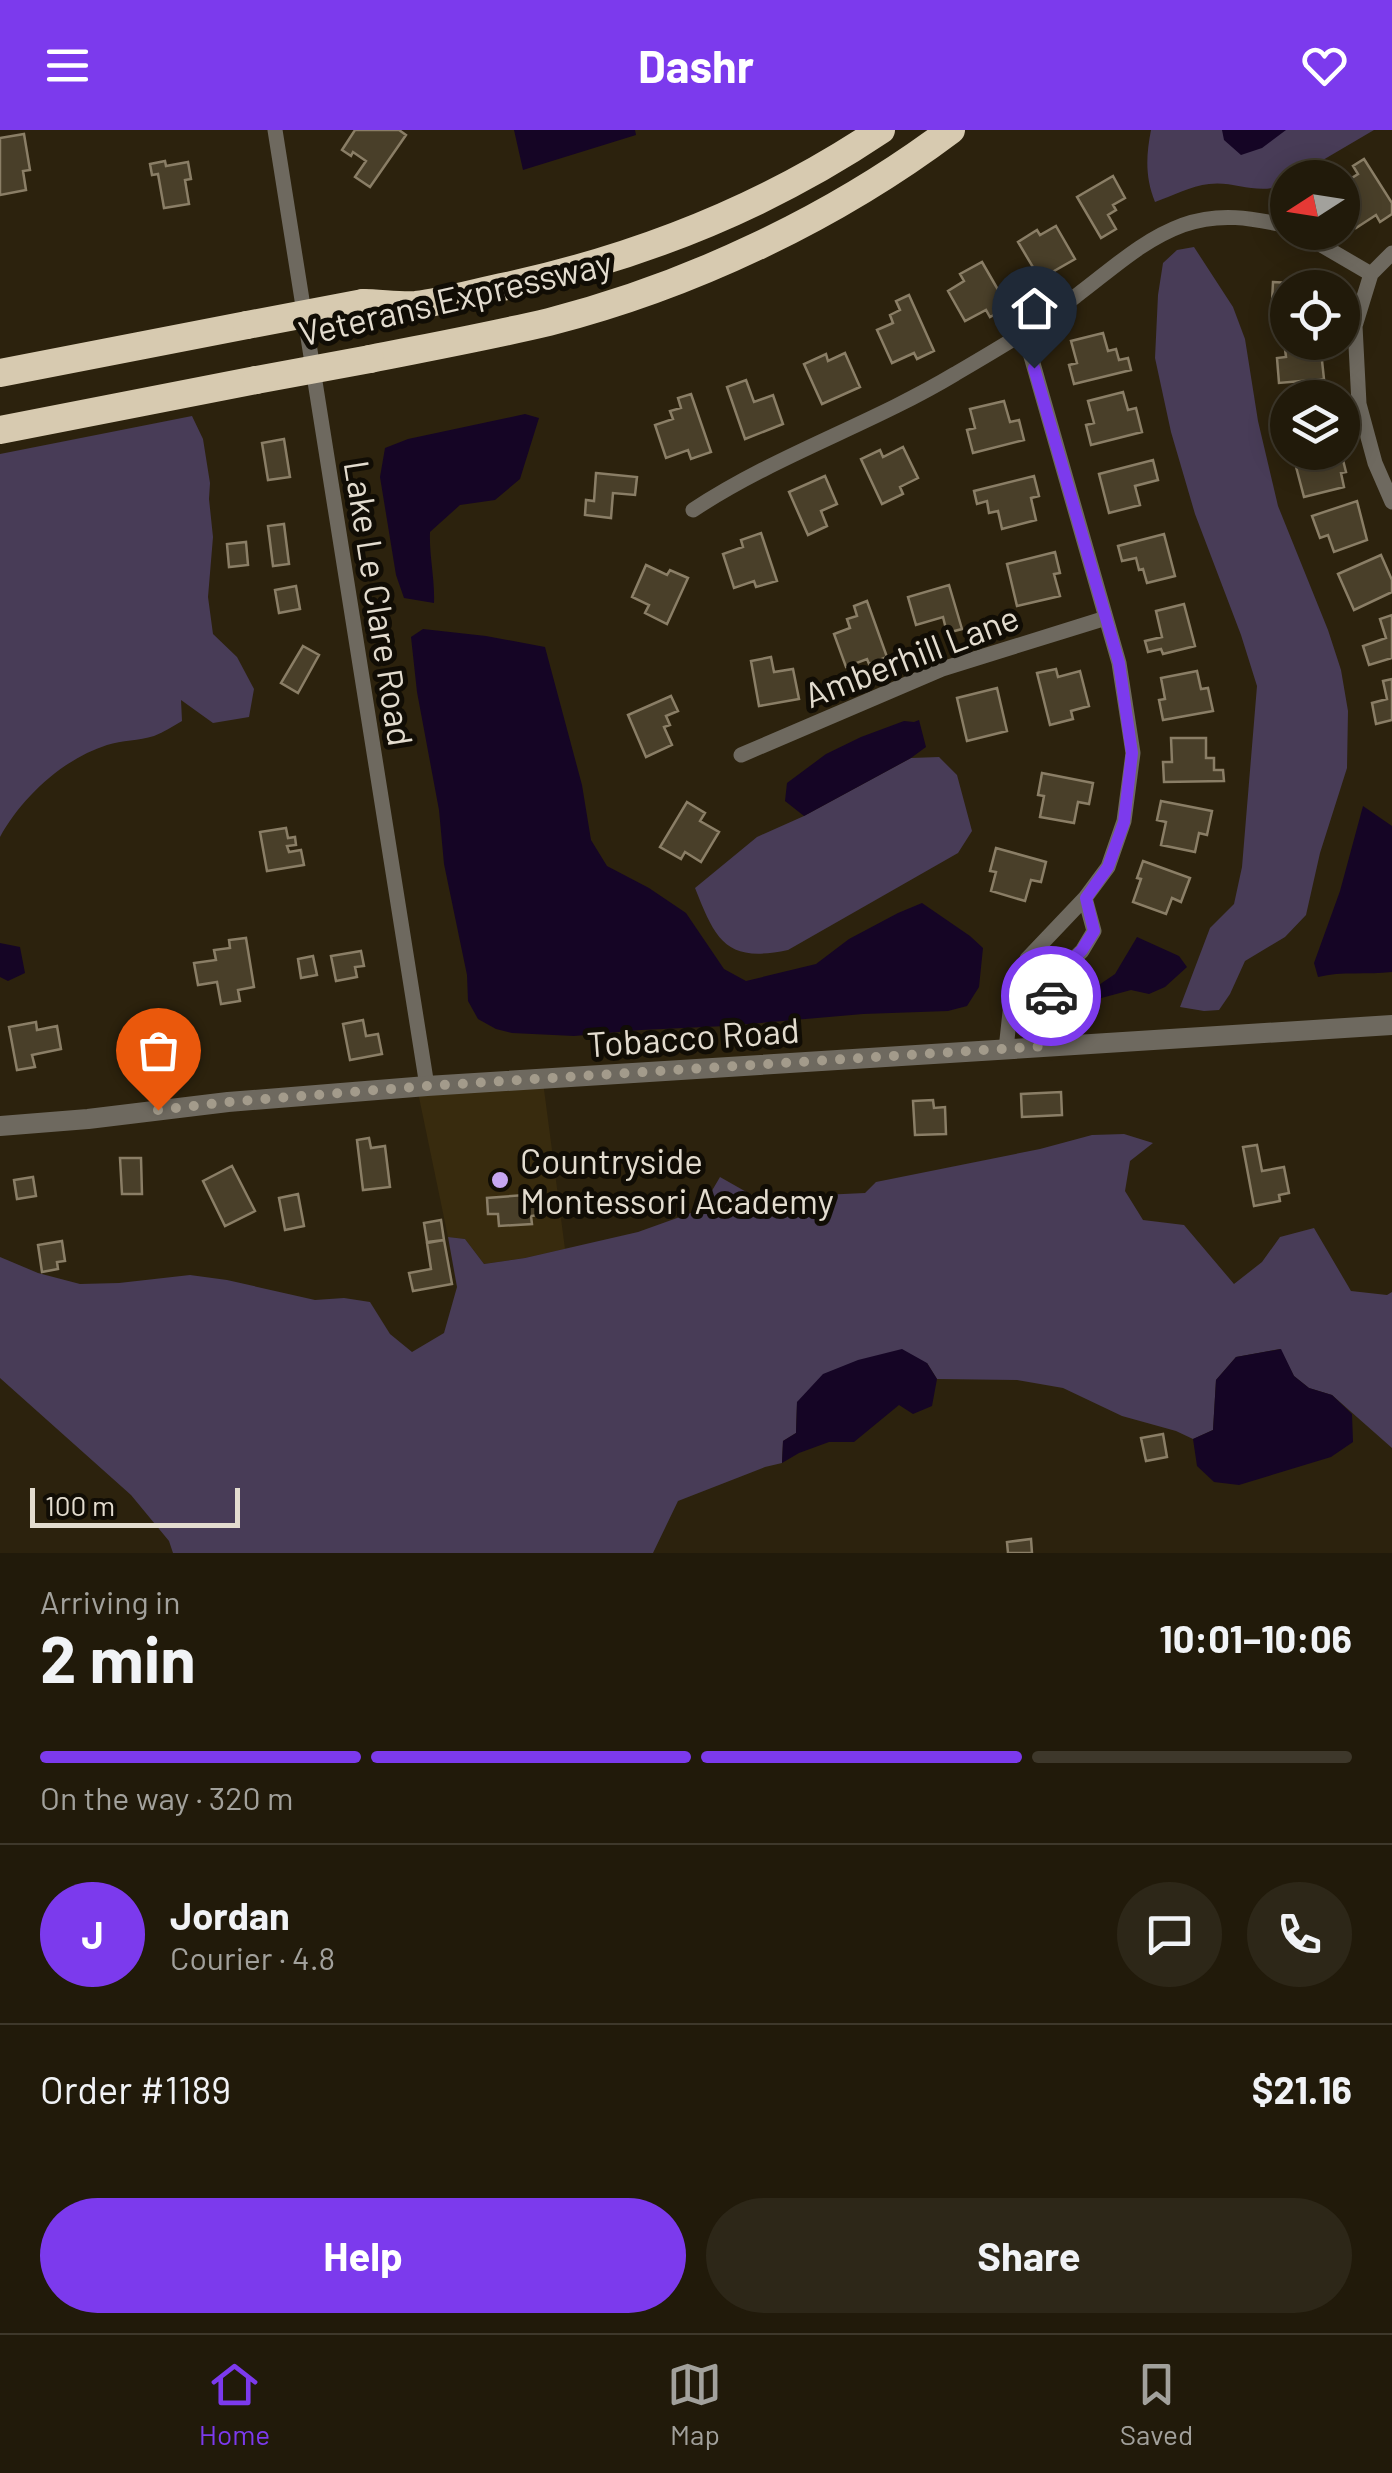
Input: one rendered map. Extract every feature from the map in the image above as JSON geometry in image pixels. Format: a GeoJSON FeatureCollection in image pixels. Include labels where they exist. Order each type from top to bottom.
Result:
{"type":"FeatureCollection","features":[{"type":"Feature","properties":{"kind":"highway","name":"Veterans Expressway"},"geometry":{"type":"LineString","coordinates":[[0,373],[363,303],[539,262],[636,234],[726,198],[853,130]]}},
{"type":"Feature","properties":{"kind":"highway"},"geometry":{"type":"LineString","coordinates":[[363,303],[415,305],[560,274],[636,250],[764,198],[881,130]]}},
{"type":"Feature","properties":{"kind":"highway","name":"Veterans Expressway"},"geometry":{"type":"LineString","coordinates":[[0,430],[551,321],[660,286],[767,241],[834,206],[951,130]]}},
{"type":"Feature","properties":{"kind":"street","name":"Lake Le Clare Road"},"geometry":{"type":"LineString","coordinates":[[274,130],[427,1086]]}},
{"type":"Feature","properties":{"kind":"street"},"geometry":{"type":"LineString","coordinates":[[693,510],[797,451],[881,414],[953,376],[1074,298],[1132,250],[1184,225],[1238,216],[1270,222]]}},
{"type":"Feature","properties":{"kind":"street"},"geometry":{"type":"LineString","coordinates":[[1330,250],[1371,274]]}},
{"type":"Feature","properties":{"kind":"street"},"geometry":{"type":"LineString","coordinates":[[1392,253],[1371,274],[1355,326],[1359,404],[1375,463],[1392,502]]}},
{"type":"Feature","properties":{"kind":"street"},"geometry":{"type":"LineString","coordinates":[[1006,1049],[1011,1003],[1028,959],[1086,898],[1108,867],[1124,822],[1132,753],[1119,663],[1024,332]]}},
{"type":"Feature","properties":{"kind":"street","name":"Amberhill Lane"},"geometry":{"type":"LineString","coordinates":[[741,755],[942,669],[1106,618]]}},
{"type":"Feature","properties":{"kind":"street"},"geometry":{"type":"LineString","coordinates":[[1047,1046],[1052,980],[1082,950],[1094,931],[1086,898]]}},
{"type":"Feature","properties":{"kind":"street"},"geometry":{"type":"LineString","coordinates":[[1043,942],[1064,968]]}},
{"type":"Feature","properties":{"kind":"street","name":"Tobacco Road"},"geometry":{"type":"LineString","coordinates":[[0,1126],[427,1086],[1392,1025]]}},
{"type":"Feature","properties":{"kind":"shaded area"},"geometry":{"type":"Polygon","coordinates":[[[514,130],[635,130],[636,135],[523,170],[514,130]]]}},
{"type":"Feature","properties":{"kind":"shaded area"},"geometry":{"type":"Polygon","coordinates":[[[1151,130],[1374,130],[1323,160],[1270,160],[1270,188],[1209,184],[1155,202],[1149,184],[1151,130]]]}},
{"type":"Feature","properties":{"kind":"shaded area"},"geometry":{"type":"Polygon","coordinates":[[[1222,130],[1286,130],[1262,148],[1241,155],[1224,140],[1222,130]]]}},
{"type":"Feature","properties":{"kind":"shaded area"},"geometry":{"type":"Polygon","coordinates":[[[1194,247],[1233,307],[1245,339],[1258,421],[1278,506],[1328,630],[1341,670],[1348,711],[1347,768],[1320,853],[1306,915],[1285,937],[1245,961],[1219,1010],[1204,1011],[1180,1007],[1210,928],[1234,904],[1242,867],[1257,686],[1195,514],[1155,358],[1163,263],[1177,250],[1194,247]]]}},
{"type":"Feature","properties":{"kind":"shaded area"},"geometry":{"type":"Polygon","coordinates":[[[525,414],[539,418],[520,479],[495,500],[460,505],[430,532],[434,603],[404,598],[396,575],[380,477],[385,448],[408,439],[525,414]]]}},
{"type":"Feature","properties":{"kind":"shaded area"},"geometry":{"type":"Polygon","coordinates":[[[192,416],[203,439],[210,483],[213,537],[208,597],[213,634],[237,657],[254,689],[249,717],[213,723],[181,700],[182,721],[148,738],[91,751],[45,781],[0,837],[0,454],[192,416]]]}},
{"type":"Feature","properties":{"kind":"shaded area"},"geometry":{"type":"Polygon","coordinates":[[[423,629],[545,647],[582,785],[591,840],[607,866],[686,913],[724,969],[746,981],[816,964],[849,939],[922,903],[983,948],[979,987],[967,1006],[948,1011],[574,1036],[512,1033],[478,1019],[468,1001],[467,975],[444,864],[439,810],[417,692],[411,637],[423,629]]]}},
{"type":"Feature","properties":{"kind":"shaded area"},"geometry":{"type":"Polygon","coordinates":[[[919,720],[926,747],[911,758],[804,816],[785,801],[787,783],[826,754],[904,721],[919,720]]]}},
{"type":"Feature","properties":{"kind":"shaded area"},"geometry":{"type":"Polygon","coordinates":[[[939,757],[957,775],[972,831],[958,853],[788,950],[750,953],[726,944],[717,934],[695,888],[757,837],[911,758],[939,757]]]}},
{"type":"Feature","properties":{"kind":"shaded area"},"geometry":{"type":"Polygon","coordinates":[[[1363,806],[1392,826],[1392,972],[1318,977],[1314,963],[1340,891],[1363,806]]]}},
{"type":"Feature","properties":{"kind":"shaded area"},"geometry":{"type":"Polygon","coordinates":[[[1137,937],[1179,956],[1187,967],[1165,987],[1149,994],[1131,990],[1094,1000],[1090,991],[1115,974],[1137,937]]]}},
{"type":"Feature","properties":{"kind":"shaded area"},"geometry":{"type":"Polygon","coordinates":[[[0,943],[20,947],[25,973],[8,981],[0,977],[0,943]]]}},
{"type":"Feature","properties":{"kind":"shaded area"},"geometry":{"type":"Polygon","coordinates":[[[542,1074],[565,1249],[484,1264],[465,1239],[448,1237],[415,1078],[542,1074]]]}},
{"type":"Feature","properties":{"kind":"shaded area"},"geometry":{"type":"Polygon","coordinates":[[[1124,1134],[1153,1143],[1130,1161],[1125,1191],[1143,1220],[1184,1225],[1234,1284],[1262,1262],[1280,1237],[1314,1228],[1351,1291],[1387,1295],[1392,1292],[1392,1448],[1332,1395],[1309,1388],[1294,1376],[1280,1349],[1236,1357],[1216,1380],[1213,1430],[1193,1439],[1122,1416],[1063,1388],[1017,1380],[937,1379],[927,1363],[797,1402],[796,1433],[783,1441],[782,1463],[678,1501],[653,1553],[173,1553],[169,1541],[131,1495],[0,1378],[0,1257],[38,1273],[80,1284],[190,1275],[315,1300],[344,1298],[370,1302],[390,1334],[412,1352],[444,1333],[457,1287],[448,1237],[465,1239],[484,1264],[525,1258],[638,1232],[691,1213],[703,1206],[720,1177],[757,1198],[865,1193],[876,1182],[1092,1135],[1124,1134]]]}},
{"type":"Feature","properties":{"kind":"shaded area"},"geometry":{"type":"Polygon","coordinates":[[[902,1349],[927,1363],[937,1379],[932,1406],[913,1414],[899,1405],[854,1442],[829,1442],[782,1463],[783,1441],[796,1433],[797,1402],[823,1374],[902,1349]]]}},
{"type":"Feature","properties":{"kind":"shaded area"},"geometry":{"type":"Polygon","coordinates":[[[1281,1349],[1294,1376],[1309,1388],[1332,1395],[1352,1414],[1353,1442],[1331,1457],[1239,1485],[1214,1482],[1197,1466],[1193,1439],[1213,1430],[1216,1380],[1236,1357],[1281,1349]]]}},
{"type":"Feature","properties":{"kind":"building"},"geometry":{"type":"Polygon","coordinates":[[[355,130],[399,130],[406,135],[370,187],[355,177],[366,161],[342,150],[355,130]]]}},
{"type":"Feature","properties":{"kind":"building"},"geometry":{"type":"Polygon","coordinates":[[[24,134],[30,170],[23,171],[26,190],[0,195],[0,138],[24,134]]]}},
{"type":"Feature","properties":{"kind":"building"},"geometry":{"type":"Polygon","coordinates":[[[1364,159],[1392,203],[1392,214],[1380,222],[1376,215],[1360,225],[1360,162],[1364,159]]]}},
{"type":"Feature","properties":{"kind":"building"},"geometry":{"type":"Polygon","coordinates":[[[165,161],[166,166],[188,162],[191,179],[185,180],[189,204],[164,208],[158,174],[152,175],[150,164],[165,161]]]}},
{"type":"Feature","properties":{"kind":"building"},"geometry":{"type":"Polygon","coordinates":[[[1113,176],[1125,198],[1113,205],[1116,210],[1108,215],[1116,229],[1101,238],[1077,197],[1113,176]]]}},
{"type":"Feature","properties":{"kind":"building"},"geometry":{"type":"Polygon","coordinates":[[[1056,226],[1075,259],[1040,279],[1018,242],[1037,230],[1040,235],[1056,226]]]}},
{"type":"Feature","properties":{"kind":"building"},"geometry":{"type":"Polygon","coordinates":[[[982,262],[1008,307],[990,317],[986,310],[965,321],[948,291],[964,281],[960,274],[982,262]]]}},
{"type":"Feature","properties":{"kind":"building"},"geometry":{"type":"Polygon","coordinates":[[[909,295],[934,351],[917,359],[914,353],[892,363],[877,330],[893,323],[890,315],[900,310],[896,301],[909,295]]]}},
{"type":"Feature","properties":{"kind":"building"},"geometry":{"type":"Polygon","coordinates":[[[1103,333],[1108,351],[1116,349],[1119,360],[1128,358],[1131,370],[1074,384],[1069,365],[1077,363],[1071,341],[1103,333]]]}},
{"type":"Feature","properties":{"kind":"building"},"geometry":{"type":"Polygon","coordinates":[[[845,353],[860,387],[822,404],[804,364],[826,354],[828,361],[845,353]]]}},
{"type":"Feature","properties":{"kind":"building"},"geometry":{"type":"Polygon","coordinates":[[[1277,360],[1322,360],[1324,379],[1279,380],[1277,360]]]}},
{"type":"Feature","properties":{"kind":"building"},"geometry":{"type":"Polygon","coordinates":[[[746,380],[754,402],[773,395],[783,424],[745,439],[727,387],[746,380]]]}},
{"type":"Feature","properties":{"kind":"building"},"geometry":{"type":"Polygon","coordinates":[[[1123,392],[1128,410],[1136,408],[1142,432],[1091,445],[1086,425],[1094,423],[1088,401],[1123,392]]]}},
{"type":"Feature","properties":{"kind":"building"},"geometry":{"type":"Polygon","coordinates":[[[691,394],[711,452],[691,459],[688,450],[666,458],[655,425],[673,419],[670,411],[681,408],[678,398],[691,394]]]}},
{"type":"Feature","properties":{"kind":"building"},"geometry":{"type":"Polygon","coordinates":[[[1004,401],[1010,422],[1019,420],[1024,440],[973,453],[967,430],[975,428],[970,409],[1004,401]]]}},
{"type":"Feature","properties":{"kind":"building"},"geometry":{"type":"Polygon","coordinates":[[[284,439],[290,477],[268,480],[262,443],[284,439]]]}},
{"type":"Feature","properties":{"kind":"building"},"geometry":{"type":"Polygon","coordinates":[[[903,447],[918,478],[900,487],[903,494],[882,504],[861,459],[880,450],[883,457],[903,447]]]}},
{"type":"Feature","properties":{"kind":"building"},"geometry":{"type":"Polygon","coordinates":[[[1153,460],[1158,480],[1135,486],[1140,505],[1109,513],[1099,474],[1153,460]]]}},
{"type":"Feature","properties":{"kind":"building"},"geometry":{"type":"Polygon","coordinates":[[[1297,470],[1346,470],[1341,473],[1344,487],[1304,497],[1297,470]]]}},
{"type":"Feature","properties":{"kind":"building"},"geometry":{"type":"Polygon","coordinates":[[[596,473],[637,477],[635,495],[613,493],[611,518],[585,515],[586,500],[594,501],[596,473]]]}},
{"type":"Feature","properties":{"kind":"building"},"geometry":{"type":"Polygon","coordinates":[[[825,476],[837,504],[821,511],[827,526],[808,535],[789,492],[825,476]]]}},
{"type":"Feature","properties":{"kind":"building"},"geometry":{"type":"Polygon","coordinates":[[[1034,476],[1039,496],[1031,498],[1036,520],[1002,529],[998,511],[989,513],[987,501],[977,504],[974,491],[1034,476]]]}},
{"type":"Feature","properties":{"kind":"building"},"geometry":{"type":"Polygon","coordinates":[[[1357,501],[1367,540],[1334,552],[1328,535],[1320,538],[1312,516],[1357,501]]]}},
{"type":"Feature","properties":{"kind":"building"},"geometry":{"type":"Polygon","coordinates":[[[284,524],[289,564],[273,566],[268,526],[284,524]]]}},
{"type":"Feature","properties":{"kind":"building"},"geometry":{"type":"Polygon","coordinates":[[[761,533],[777,581],[756,587],[754,581],[734,588],[723,554],[743,547],[741,540],[761,533]]]}},
{"type":"Feature","properties":{"kind":"building"},"geometry":{"type":"Polygon","coordinates":[[[1164,534],[1175,576],[1147,583],[1136,558],[1122,561],[1118,546],[1164,534]]]}},
{"type":"Feature","properties":{"kind":"building"},"geometry":{"type":"Polygon","coordinates":[[[246,542],[248,565],[229,567],[227,544],[246,542]]]}},
{"type":"Feature","properties":{"kind":"building"},"geometry":{"type":"Polygon","coordinates":[[[1055,552],[1060,573],[1054,574],[1060,596],[1017,606],[1007,564],[1055,552]]]}},
{"type":"Feature","properties":{"kind":"building"},"geometry":{"type":"Polygon","coordinates":[[[1381,555],[1392,580],[1392,592],[1354,610],[1338,574],[1381,555]]]}},
{"type":"Feature","properties":{"kind":"building"},"geometry":{"type":"Polygon","coordinates":[[[646,565],[667,575],[670,570],[688,578],[667,624],[645,613],[649,605],[632,597],[646,565]]]}},
{"type":"Feature","properties":{"kind":"building"},"geometry":{"type":"Polygon","coordinates":[[[949,585],[962,629],[947,633],[943,617],[916,625],[908,597],[949,585]]]}},
{"type":"Feature","properties":{"kind":"building"},"geometry":{"type":"Polygon","coordinates":[[[296,586],[300,609],[279,613],[275,590],[296,586]]]}},
{"type":"Feature","properties":{"kind":"building"},"geometry":{"type":"Polygon","coordinates":[[[867,601],[887,657],[846,667],[834,634],[850,628],[847,619],[857,616],[854,606],[867,601]]]}},
{"type":"Feature","properties":{"kind":"building"},"geometry":{"type":"Polygon","coordinates":[[[1184,604],[1195,646],[1163,654],[1161,649],[1148,652],[1145,641],[1162,637],[1156,611],[1184,604]]]}},
{"type":"Feature","properties":{"kind":"building"},"geometry":{"type":"Polygon","coordinates":[[[1392,615],[1392,658],[1369,665],[1363,646],[1386,638],[1380,619],[1392,615]]]}},
{"type":"Feature","properties":{"kind":"building"},"geometry":{"type":"Polygon","coordinates":[[[303,646],[319,655],[298,693],[281,683],[303,646]]]}},
{"type":"Feature","properties":{"kind":"building"},"geometry":{"type":"Polygon","coordinates":[[[771,657],[774,672],[793,669],[799,699],[759,706],[751,661],[771,657]]]}},
{"type":"Feature","properties":{"kind":"building"},"geometry":{"type":"Polygon","coordinates":[[[1056,669],[1058,677],[1080,671],[1089,706],[1071,711],[1073,719],[1050,725],[1037,673],[1056,669]]]}},
{"type":"Feature","properties":{"kind":"building"},"geometry":{"type":"Polygon","coordinates":[[[1197,671],[1201,689],[1208,688],[1213,711],[1163,720],[1159,700],[1165,699],[1161,678],[1197,671]]]}},
{"type":"Feature","properties":{"kind":"building"},"geometry":{"type":"Polygon","coordinates":[[[1392,679],[1392,720],[1376,724],[1372,703],[1387,699],[1383,681],[1392,679]]]}},
{"type":"Feature","properties":{"kind":"building"},"geometry":{"type":"Polygon","coordinates":[[[997,688],[1007,731],[967,741],[957,698],[997,688]]]}},
{"type":"Feature","properties":{"kind":"building"},"geometry":{"type":"Polygon","coordinates":[[[671,696],[678,711],[666,716],[670,725],[664,727],[672,745],[646,757],[628,715],[671,696]]]}},
{"type":"Feature","properties":{"kind":"building"},"geometry":{"type":"Polygon","coordinates":[[[1171,738],[1206,738],[1206,758],[1214,758],[1214,770],[1223,770],[1224,781],[1164,782],[1163,762],[1172,762],[1171,738]]]}},
{"type":"Feature","properties":{"kind":"building"},"geometry":{"type":"Polygon","coordinates":[[[1042,773],[1093,783],[1089,804],[1078,802],[1074,823],[1040,817],[1044,796],[1038,795],[1042,773]]]}},
{"type":"Feature","properties":{"kind":"building"},"geometry":{"type":"Polygon","coordinates":[[[1161,801],[1212,811],[1207,835],[1199,833],[1195,852],[1161,845],[1166,822],[1157,820],[1161,801]]]}},
{"type":"Feature","properties":{"kind":"building"},"geometry":{"type":"Polygon","coordinates":[[[687,802],[705,813],[700,821],[719,832],[701,862],[685,852],[681,859],[660,847],[687,802]]]}},
{"type":"Feature","properties":{"kind":"building"},"geometry":{"type":"Polygon","coordinates":[[[286,828],[288,838],[295,837],[296,845],[287,846],[289,852],[301,850],[304,865],[267,871],[260,832],[286,828]]]}},
{"type":"Feature","properties":{"kind":"building"},"geometry":{"type":"Polygon","coordinates":[[[996,848],[1046,862],[1041,882],[1031,880],[1025,901],[991,891],[996,872],[990,871],[996,848]]]}},
{"type":"Feature","properties":{"kind":"building"},"geometry":{"type":"Polygon","coordinates":[[[1143,861],[1190,878],[1181,902],[1172,898],[1166,914],[1133,902],[1143,861]]]}},
{"type":"Feature","properties":{"kind":"building"},"geometry":{"type":"Polygon","coordinates":[[[246,938],[254,987],[238,990],[240,1001],[221,1004],[217,982],[198,985],[194,963],[216,960],[214,950],[230,948],[229,940],[246,938]]]}},
{"type":"Feature","properties":{"kind":"building"},"geometry":{"type":"Polygon","coordinates":[[[361,951],[364,966],[355,967],[357,977],[336,981],[331,956],[361,951]]]}},
{"type":"Feature","properties":{"kind":"building"},"geometry":{"type":"Polygon","coordinates":[[[313,956],[317,975],[301,978],[298,959],[313,956]]]}},
{"type":"Feature","properties":{"kind":"building"},"geometry":{"type":"Polygon","coordinates":[[[363,1020],[366,1036],[378,1034],[382,1054],[350,1060],[343,1024],[363,1020]]]}},
{"type":"Feature","properties":{"kind":"building"},"geometry":{"type":"Polygon","coordinates":[[[36,1022],[37,1030],[57,1026],[61,1049],[32,1055],[35,1067],[17,1070],[9,1027],[36,1022]]]}},
{"type":"Feature","properties":{"kind":"building"},"geometry":{"type":"Polygon","coordinates":[[[1061,1092],[1062,1115],[1022,1117],[1021,1094],[1061,1092]]]}},
{"type":"Feature","properties":{"kind":"building"},"geometry":{"type":"Polygon","coordinates":[[[933,1100],[934,1108],[945,1107],[946,1134],[915,1135],[913,1101],[933,1100]]]}},
{"type":"Feature","properties":{"kind":"building"},"geometry":{"type":"Polygon","coordinates":[[[369,1138],[371,1148],[385,1146],[390,1187],[363,1190],[357,1140],[369,1138]]]}},
{"type":"Feature","properties":{"kind":"building"},"geometry":{"type":"Polygon","coordinates":[[[1257,1145],[1262,1171],[1284,1167],[1289,1193],[1279,1195],[1280,1201],[1254,1206],[1243,1147],[1257,1145]]]}},
{"type":"Feature","properties":{"kind":"building"},"geometry":{"type":"Polygon","coordinates":[[[120,1158],[141,1158],[142,1194],[122,1194],[120,1158]]]}},
{"type":"Feature","properties":{"kind":"building"},"geometry":{"type":"Polygon","coordinates":[[[232,1166],[255,1211],[225,1226],[203,1181],[232,1166]]]}},
{"type":"Feature","properties":{"kind":"building"},"geometry":{"type":"Polygon","coordinates":[[[33,1177],[36,1196],[17,1199],[14,1180],[33,1177]]]}},
{"type":"Feature","properties":{"kind":"building"},"geometry":{"type":"Polygon","coordinates":[[[298,1194],[304,1226],[285,1230],[279,1198],[298,1194]]]}},
{"type":"Feature","properties":{"kind":"building"},"geometry":{"type":"Polygon","coordinates":[[[538,1194],[539,1215],[531,1216],[532,1224],[499,1226],[498,1214],[488,1214],[487,1198],[538,1194]]]}},
{"type":"Feature","properties":{"kind":"building"},"geometry":{"type":"Polygon","coordinates":[[[441,1220],[444,1240],[427,1242],[424,1223],[441,1220]]]}},
{"type":"Feature","properties":{"kind":"building"},"geometry":{"type":"Polygon","coordinates":[[[444,1240],[452,1284],[413,1291],[409,1273],[431,1269],[427,1243],[444,1240]]]}},
{"type":"Feature","properties":{"kind":"building"},"geometry":{"type":"Polygon","coordinates":[[[62,1241],[65,1261],[57,1262],[58,1269],[42,1272],[38,1245],[62,1241]]]}},
{"type":"Feature","properties":{"kind":"building"},"geometry":{"type":"Polygon","coordinates":[[[1163,1434],[1167,1457],[1146,1461],[1141,1438],[1163,1434]]]}},
{"type":"Feature","properties":{"kind":"building"},"geometry":{"type":"Polygon","coordinates":[[[1031,1539],[1032,1553],[1008,1553],[1007,1542],[1031,1539]]]}},
{"type":"Feature","properties":{"kind":"way so far"},"geometry":{"type":"LineString","coordinates":[[158,1110],[427,1086],[1047,1046],[1051,996]]}},
{"type":"Feature","properties":{"kind":"place","name":"Countryside Montessori Academy"},"geometry":{"type":"Point","coordinates":[500,1180]}},
{"type":"Feature","properties":{"kind":"route"},"geometry":{"type":"LineString","coordinates":[[1034,368],[1119,663],[1132,753],[1124,822],[1108,867],[1086,898],[1094,931],[1082,950],[1052,980],[1051,996]]}}]}
